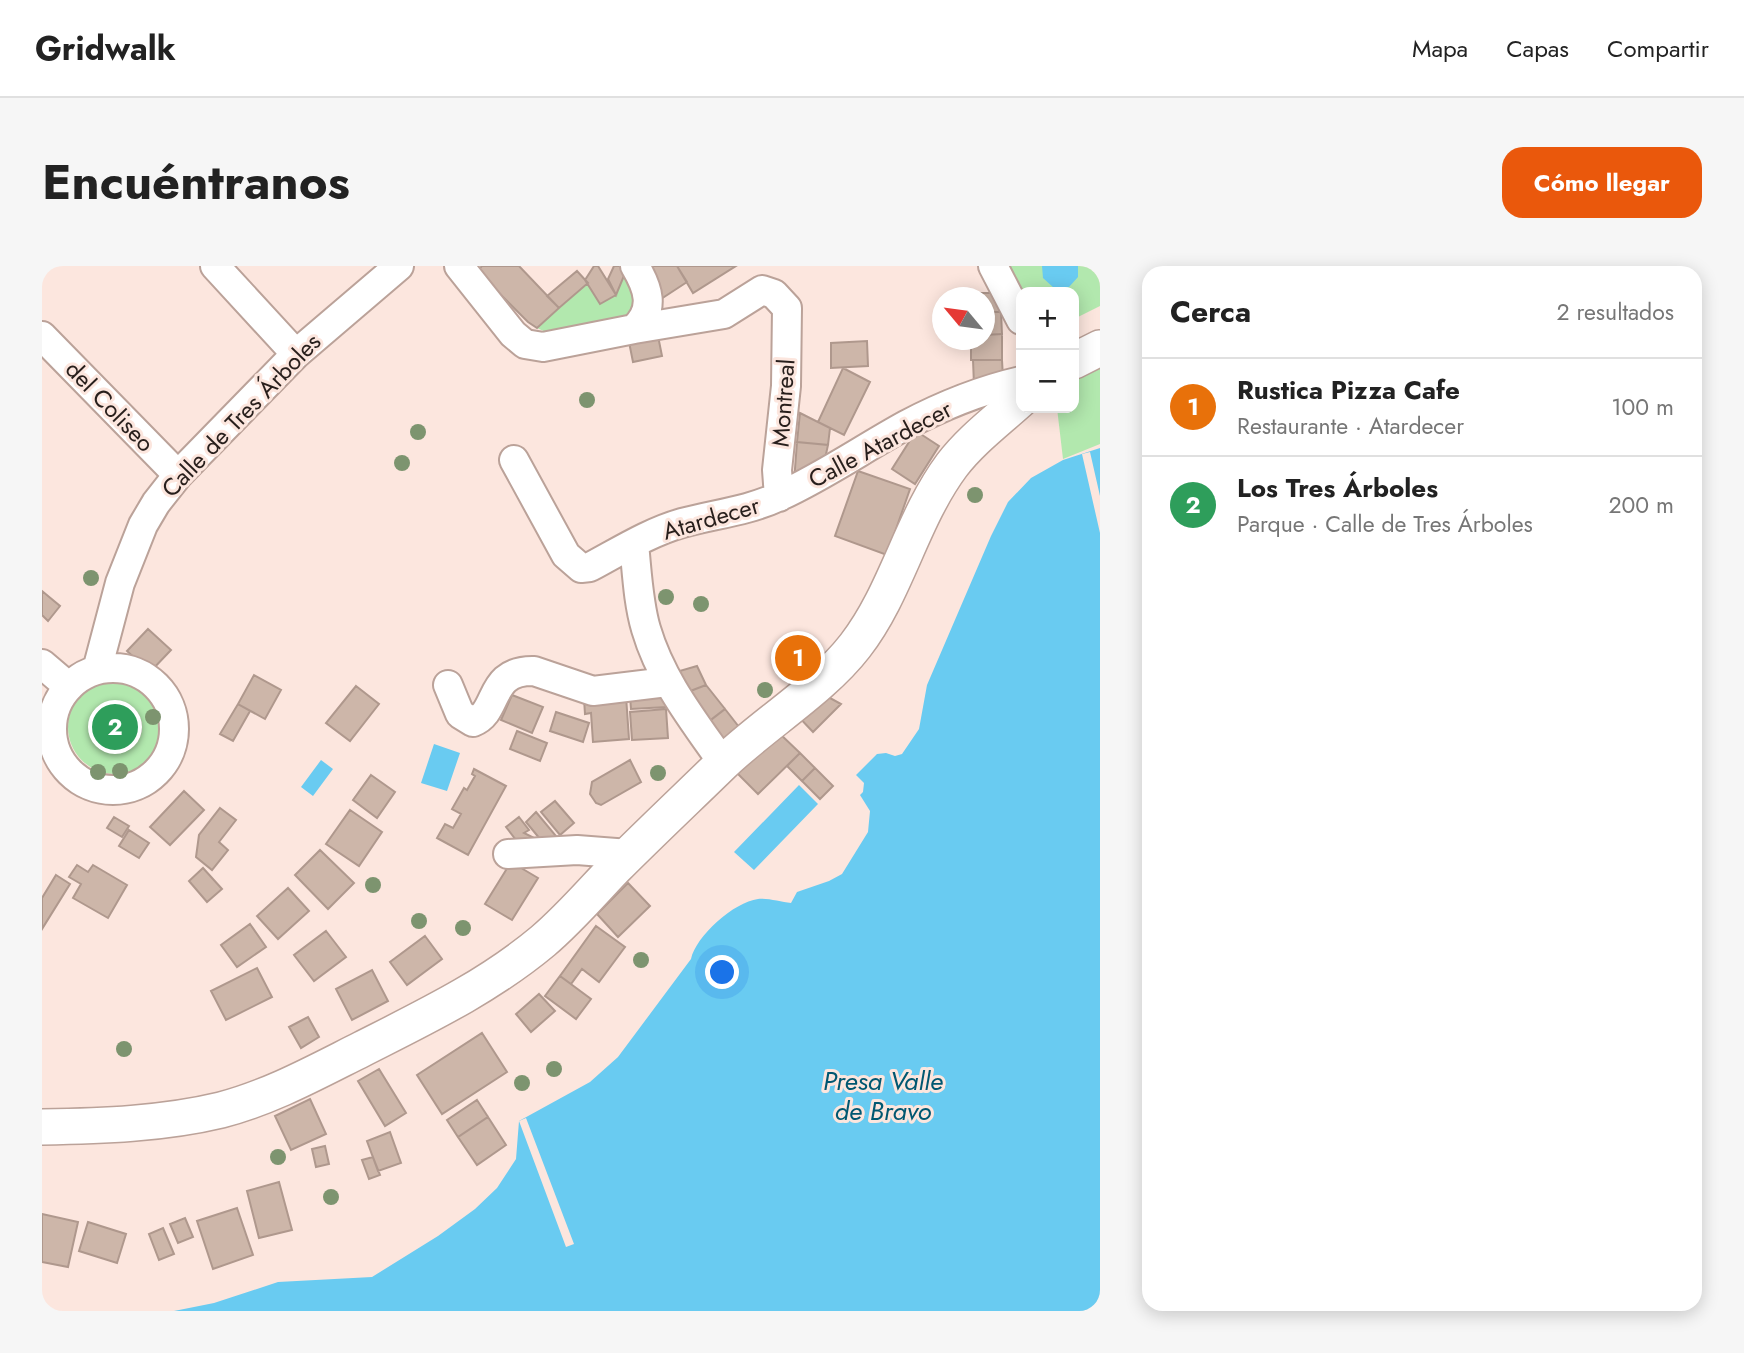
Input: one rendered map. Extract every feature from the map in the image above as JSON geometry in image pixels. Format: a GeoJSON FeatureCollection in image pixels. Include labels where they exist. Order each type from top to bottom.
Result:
{"type":"FeatureCollection","features":[{"type":"Feature","properties":{"kind":"main road"},"geometry":{"type":"LineString","coordinates":[[1079,358],[1100,348]]}},
{"type":"Feature","properties":{"kind":"main road"},"geometry":{"type":"LineString","coordinates":[[42,1127],[168,1119],[221,1110],[274,1092],[487,983],[546,939],[751,736],[814,686],[853,649],[869,627],[920,522],[951,466],[1016,404]]}},
{"type":"Feature","properties":{"kind":"street"},"geometry":{"type":"LineString","coordinates":[[215,266],[296,354]]}},
{"type":"Feature","properties":{"kind":"street","name":"Calle de Tres Árboles"},"geometry":{"type":"LineString","coordinates":[[97,670],[130,556],[149,514],[178,475],[296,354],[399,266]]}},
{"type":"Feature","properties":{"kind":"street"},"geometry":{"type":"LineString","coordinates":[[459,266],[513,334],[525,344],[543,347],[634,328],[646,316],[649,300],[635,266]]}},
{"type":"Feature","properties":{"kind":"street"},"geometry":{"type":"LineString","coordinates":[[993,266],[1016,310]]}},
{"type":"Feature","properties":{"kind":"street","name":"Montreal"},"geometry":{"type":"LineString","coordinates":[[634,328],[724,314],[762,290],[774,294],[788,308],[786,386],[777,470],[779,497]]}},
{"type":"Feature","properties":{"kind":"street","name":"del Coliseo"},"geometry":{"type":"LineString","coordinates":[[42,336],[178,475]]}},
{"type":"Feature","properties":{"kind":"street","name":"Calle Atardecer"},"geometry":{"type":"LineString","coordinates":[[779,497],[909,424],[961,400],[1016,382]]}},
{"type":"Feature","properties":{"kind":"street"},"geometry":{"type":"LineString","coordinates":[[514,460],[573,564],[581,568],[590,567],[634,544]]}},
{"type":"Feature","properties":{"kind":"street","name":"Atardecer"},"geometry":{"type":"LineString","coordinates":[[723,763],[667,682],[645,628],[634,544],[681,523],[740,512],[779,497]]}},
{"type":"Feature","properties":{"kind":"street"},"geometry":{"type":"LineString","coordinates":[[42,664],[69,687]]}},
{"type":"Feature","properties":{"kind":"street"},"geometry":{"type":"LineString","coordinates":[[123,669],[147,678],[165,697],[172,713],[174,730],[171,748],[163,763],[152,776],[137,785],[120,790],[103,790],[86,785],[72,775],[61,762],[47,729],[56,706],[69,687],[97,670],[123,669]]}},
{"type":"Feature","properties":{"kind":"street"},"geometry":{"type":"LineString","coordinates":[[448,685],[460,714],[474,722],[484,715],[503,681],[523,671],[534,671],[593,691],[667,682]]}},
{"type":"Feature","properties":{"kind":"street"},"geometry":{"type":"LineString","coordinates":[[508,854],[577,850],[629,854]]}},
{"type":"Feature","properties":{"kind":"green space"},"geometry":{"type":"Polygon","coordinates":[[[628,266],[637,316],[559,338],[537,328],[588,283],[616,295],[628,266]]]}},
{"type":"Feature","properties":{"kind":"green space"},"geometry":{"type":"Polygon","coordinates":[[[1007,266],[1100,266],[1100,306],[1079,316],[1079,287],[1018,287],[1007,266]]]}},
{"type":"Feature","properties":{"kind":"green space"},"geometry":{"type":"Polygon","coordinates":[[[1100,361],[1100,444],[1063,459],[1058,413],[1079,413],[1079,372],[1100,361]]]}},
{"type":"Feature","properties":{"kind":"green space"},"geometry":{"type":"Polygon","coordinates":[[[115,680],[133,683],[148,694],[159,709],[162,727],[159,745],[148,760],[133,771],[115,774],[97,771],[82,760],[71,745],[68,727],[71,709],[82,694],[97,683],[115,680]]]}},
{"type":"Feature","properties":{"kind":"water"},"geometry":{"type":"Polygon","coordinates":[[[1042,266],[1078,266],[1078,277],[1069,287],[1053,287],[1043,278],[1042,266]]]}},
{"type":"Feature","properties":{"kind":"water","name":"Presa Valle de Bravo"},"geometry":{"type":"Polygon","coordinates":[[[1100,448],[1100,1311],[174,1311],[214,1303],[278,1282],[372,1277],[438,1236],[475,1209],[497,1188],[516,1159],[519,1121],[590,1082],[618,1057],[691,959],[700,940],[717,922],[748,901],[758,899],[791,903],[797,892],[842,874],[868,832],[870,811],[860,795],[864,783],[856,775],[877,754],[902,754],[919,729],[927,685],[1008,502],[1031,478],[1063,460],[1100,448]]]}},
{"type":"Feature","properties":{"kind":"water"},"geometry":{"type":"Polygon","coordinates":[[[434,744],[460,753],[447,791],[421,783],[434,744]]]}},
{"type":"Feature","properties":{"kind":"water"},"geometry":{"type":"Polygon","coordinates":[[[321,760],[333,769],[313,796],[301,787],[321,760]]]}},
{"type":"Feature","properties":{"kind":"water"},"geometry":{"type":"Polygon","coordinates":[[[799,785],[818,804],[754,870],[734,852],[799,785]]]}},
{"type":"Feature","properties":{"kind":"pier"},"geometry":{"type":"Polygon","coordinates":[[[1090,452],[1100,496],[1100,533],[1082,454],[1090,452]]]}},
{"type":"Feature","properties":{"kind":"pier"},"geometry":{"type":"Polygon","coordinates":[[[526,1118],[574,1244],[566,1247],[519,1121],[526,1118]]]}},
{"type":"Feature","properties":{"kind":"building"},"geometry":{"type":"Polygon","coordinates":[[[482,266],[519,266],[559,308],[537,328],[477,271],[482,266]]]}},
{"type":"Feature","properties":{"kind":"building"},"geometry":{"type":"Polygon","coordinates":[[[594,266],[598,266],[616,295],[600,304],[585,280],[594,266]]]}},
{"type":"Feature","properties":{"kind":"building"},"geometry":{"type":"Polygon","coordinates":[[[614,266],[628,266],[616,295],[608,279],[614,266]]]}},
{"type":"Feature","properties":{"kind":"building"},"geometry":{"type":"Polygon","coordinates":[[[649,266],[677,266],[687,282],[661,299],[649,266]]]}},
{"type":"Feature","properties":{"kind":"building"},"geometry":{"type":"Polygon","coordinates":[[[677,266],[736,266],[693,293],[677,266]]]}},
{"type":"Feature","properties":{"kind":"building"},"geometry":{"type":"Polygon","coordinates":[[[577,271],[588,283],[559,308],[547,296],[577,271]]]}},
{"type":"Feature","properties":{"kind":"building"},"geometry":{"type":"Polygon","coordinates":[[[995,293],[1001,293],[1001,312],[995,312],[995,293]]]}},
{"type":"Feature","properties":{"kind":"building"},"geometry":{"type":"Polygon","coordinates":[[[995,312],[1001,312],[1002,334],[995,334],[995,312]]]}},
{"type":"Feature","properties":{"kind":"building"},"geometry":{"type":"Polygon","coordinates":[[[995,334],[1002,334],[1002,360],[971,360],[971,350],[995,350],[995,334]]]}},
{"type":"Feature","properties":{"kind":"building"},"geometry":{"type":"Polygon","coordinates":[[[658,336],[662,356],[633,362],[629,342],[658,336]]]}},
{"type":"Feature","properties":{"kind":"building"},"geometry":{"type":"Polygon","coordinates":[[[867,341],[868,366],[831,368],[831,343],[867,341]]]}},
{"type":"Feature","properties":{"kind":"building"},"geometry":{"type":"Polygon","coordinates":[[[973,360],[1002,360],[1003,378],[974,385],[973,360]]]}},
{"type":"Feature","properties":{"kind":"building"},"geometry":{"type":"Polygon","coordinates":[[[843,368],[870,382],[844,435],[818,422],[843,368]]]}},
{"type":"Feature","properties":{"kind":"building"},"geometry":{"type":"Polygon","coordinates":[[[800,413],[830,428],[828,445],[797,442],[800,413]]]}},
{"type":"Feature","properties":{"kind":"building"},"geometry":{"type":"Polygon","coordinates":[[[916,431],[939,446],[915,484],[892,469],[916,431]]]}},
{"type":"Feature","properties":{"kind":"building"},"geometry":{"type":"Polygon","coordinates":[[[797,442],[828,445],[823,468],[794,482],[797,442]]]}},
{"type":"Feature","properties":{"kind":"building"},"geometry":{"type":"Polygon","coordinates":[[[858,471],[910,489],[887,555],[835,536],[858,471]]]}},
{"type":"Feature","properties":{"kind":"building"},"geometry":{"type":"Polygon","coordinates":[[[42,591],[60,606],[48,621],[42,615],[42,591]]]}},
{"type":"Feature","properties":{"kind":"building"},"geometry":{"type":"Polygon","coordinates":[[[148,629],[171,650],[150,672],[127,651],[148,629]]]}},
{"type":"Feature","properties":{"kind":"building"},"geometry":{"type":"Polygon","coordinates":[[[697,666],[706,685],[680,695],[669,674],[697,666]]]}},
{"type":"Feature","properties":{"kind":"building"},"geometry":{"type":"Polygon","coordinates":[[[254,675],[281,690],[265,719],[238,704],[254,675]]]}},
{"type":"Feature","properties":{"kind":"building"},"geometry":{"type":"Polygon","coordinates":[[[706,685],[725,709],[703,726],[680,695],[706,685]]]}},
{"type":"Feature","properties":{"kind":"building"},"geometry":{"type":"Polygon","coordinates":[[[356,686],[379,704],[350,741],[326,723],[356,686]]]}},
{"type":"Feature","properties":{"kind":"building"},"geometry":{"type":"Polygon","coordinates":[[[819,692],[841,704],[813,732],[796,714],[819,692]]]}},
{"type":"Feature","properties":{"kind":"building"},"geometry":{"type":"Polygon","coordinates":[[[666,693],[667,707],[631,709],[630,696],[666,693]]]}},
{"type":"Feature","properties":{"kind":"building"},"geometry":{"type":"Polygon","coordinates":[[[512,695],[543,707],[532,733],[501,720],[512,695]]]}},
{"type":"Feature","properties":{"kind":"building"},"geometry":{"type":"Polygon","coordinates":[[[626,696],[629,739],[593,742],[591,713],[585,714],[584,699],[626,696]]]}},
{"type":"Feature","properties":{"kind":"building"},"geometry":{"type":"Polygon","coordinates":[[[117,703],[134,710],[141,727],[134,744],[117,751],[100,744],[93,727],[100,710],[117,703]]]}},
{"type":"Feature","properties":{"kind":"building"},"geometry":{"type":"Polygon","coordinates":[[[238,704],[250,711],[233,741],[220,734],[238,704]]]}},
{"type":"Feature","properties":{"kind":"building"},"geometry":{"type":"Polygon","coordinates":[[[666,709],[668,738],[632,740],[630,712],[666,709]]]}},
{"type":"Feature","properties":{"kind":"building"},"geometry":{"type":"Polygon","coordinates":[[[725,709],[739,727],[717,744],[703,726],[725,709]]]}},
{"type":"Feature","properties":{"kind":"building"},"geometry":{"type":"Polygon","coordinates":[[[556,712],[589,723],[583,742],[550,731],[556,712]]]}},
{"type":"Feature","properties":{"kind":"building"},"geometry":{"type":"Polygon","coordinates":[[[517,731],[547,743],[540,761],[510,749],[517,731]]]}},
{"type":"Feature","properties":{"kind":"building"},"geometry":{"type":"Polygon","coordinates":[[[778,732],[800,753],[758,794],[737,773],[778,732]]]}},
{"type":"Feature","properties":{"kind":"building"},"geometry":{"type":"Polygon","coordinates":[[[800,753],[815,768],[802,781],[787,766],[800,753]]]}},
{"type":"Feature","properties":{"kind":"building"},"geometry":{"type":"Polygon","coordinates":[[[630,760],[641,782],[601,805],[596,803],[590,794],[592,782],[630,760]]]}},
{"type":"Feature","properties":{"kind":"building"},"geometry":{"type":"Polygon","coordinates":[[[815,768],[833,786],[820,799],[802,781],[815,768]]]}},
{"type":"Feature","properties":{"kind":"building"},"geometry":{"type":"Polygon","coordinates":[[[474,769],[506,786],[468,855],[437,838],[445,824],[453,828],[461,814],[452,809],[464,788],[467,790],[475,776],[472,774],[474,769]]]}},
{"type":"Feature","properties":{"kind":"building"},"geometry":{"type":"Polygon","coordinates":[[[371,775],[395,792],[377,818],[353,800],[371,775]]]}},
{"type":"Feature","properties":{"kind":"building"},"geometry":{"type":"Polygon","coordinates":[[[184,791],[204,810],[170,845],[150,827],[184,791]]]}},
{"type":"Feature","properties":{"kind":"building"},"geometry":{"type":"Polygon","coordinates":[[[555,801],[574,823],[560,835],[541,812],[555,801]]]}},
{"type":"Feature","properties":{"kind":"building"},"geometry":{"type":"Polygon","coordinates":[[[220,808],[236,820],[219,842],[228,850],[212,870],[196,857],[199,835],[220,808]]]}},
{"type":"Feature","properties":{"kind":"building"},"geometry":{"type":"Polygon","coordinates":[[[350,810],[382,832],[359,866],[326,844],[350,810]]]}},
{"type":"Feature","properties":{"kind":"building"},"geometry":{"type":"Polygon","coordinates":[[[536,812],[556,836],[545,845],[526,822],[536,812]]]}},
{"type":"Feature","properties":{"kind":"building"},"geometry":{"type":"Polygon","coordinates":[[[114,817],[129,826],[122,837],[107,828],[114,817]]]}},
{"type":"Feature","properties":{"kind":"building"},"geometry":{"type":"Polygon","coordinates":[[[519,817],[529,830],[524,833],[534,838],[529,847],[516,840],[506,827],[519,817]]]}},
{"type":"Feature","properties":{"kind":"building"},"geometry":{"type":"Polygon","coordinates":[[[129,830],[149,843],[139,858],[119,846],[129,830]]]}},
{"type":"Feature","properties":{"kind":"building"},"geometry":{"type":"Polygon","coordinates":[[[320,850],[354,883],[328,909],[295,875],[320,850]]]}},
{"type":"Feature","properties":{"kind":"building"},"geometry":{"type":"Polygon","coordinates":[[[511,862],[538,878],[512,920],[485,904],[511,862]]]}},
{"type":"Feature","properties":{"kind":"building"},"geometry":{"type":"Polygon","coordinates":[[[77,865],[88,872],[93,865],[127,885],[108,918],[73,898],[81,884],[69,877],[77,865]]]}},
{"type":"Feature","properties":{"kind":"building"},"geometry":{"type":"Polygon","coordinates":[[[203,868],[222,889],[207,902],[189,881],[203,868]]]}},
{"type":"Feature","properties":{"kind":"building"},"geometry":{"type":"Polygon","coordinates":[[[56,875],[70,884],[42,929],[42,898],[56,875]]]}},
{"type":"Feature","properties":{"kind":"building"},"geometry":{"type":"Polygon","coordinates":[[[628,883],[650,906],[618,937],[597,914],[628,883]]]}},
{"type":"Feature","properties":{"kind":"building"},"geometry":{"type":"Polygon","coordinates":[[[288,888],[309,911],[278,939],[257,916],[288,888]]]}},
{"type":"Feature","properties":{"kind":"building"},"geometry":{"type":"Polygon","coordinates":[[[250,924],[266,947],[237,967],[221,945],[250,924]]]}},
{"type":"Feature","properties":{"kind":"building"},"geometry":{"type":"Polygon","coordinates":[[[596,926],[625,947],[599,982],[582,969],[571,984],[560,976],[596,926]]]}},
{"type":"Feature","properties":{"kind":"building"},"geometry":{"type":"Polygon","coordinates":[[[326,931],[346,957],[314,981],[294,955],[326,931]]]}},
{"type":"Feature","properties":{"kind":"building"},"geometry":{"type":"Polygon","coordinates":[[[425,936],[442,959],[407,985],[390,962],[425,936]]]}},
{"type":"Feature","properties":{"kind":"building"},"geometry":{"type":"Polygon","coordinates":[[[257,968],[272,997],[226,1020],[211,991],[257,968]]]}},
{"type":"Feature","properties":{"kind":"building"},"geometry":{"type":"Polygon","coordinates":[[[372,970],[388,1001],[352,1020],[336,989],[372,970]]]}},
{"type":"Feature","properties":{"kind":"building"},"geometry":{"type":"Polygon","coordinates":[[[560,976],[591,999],[576,1019],[545,996],[560,976]]]}},
{"type":"Feature","properties":{"kind":"building"},"geometry":{"type":"Polygon","coordinates":[[[539,994],[555,1011],[531,1032],[516,1014],[539,994]]]}},
{"type":"Feature","properties":{"kind":"building"},"geometry":{"type":"Polygon","coordinates":[[[308,1017],[319,1037],[301,1048],[289,1027],[308,1017]]]}},
{"type":"Feature","properties":{"kind":"building"},"geometry":{"type":"Polygon","coordinates":[[[482,1033],[507,1072],[442,1114],[417,1075],[482,1033]]]}},
{"type":"Feature","properties":{"kind":"building"},"geometry":{"type":"Polygon","coordinates":[[[379,1069],[406,1113],[385,1126],[358,1081],[379,1069]]]}},
{"type":"Feature","properties":{"kind":"building"},"geometry":{"type":"Polygon","coordinates":[[[310,1099],[326,1134],[291,1150],[275,1116],[310,1099]]]}},
{"type":"Feature","properties":{"kind":"building"},"geometry":{"type":"Polygon","coordinates":[[[477,1100],[488,1117],[458,1137],[447,1120],[477,1100]]]}},
{"type":"Feature","properties":{"kind":"building"},"geometry":{"type":"Polygon","coordinates":[[[488,1117],[506,1145],[477,1165],[458,1137],[488,1117]]]}},
{"type":"Feature","properties":{"kind":"building"},"geometry":{"type":"Polygon","coordinates":[[[390,1132],[401,1163],[378,1171],[367,1141],[390,1132]]]}},
{"type":"Feature","properties":{"kind":"building"},"geometry":{"type":"Polygon","coordinates":[[[325,1146],[329,1164],[316,1167],[312,1149],[325,1146]]]}},
{"type":"Feature","properties":{"kind":"building"},"geometry":{"type":"Polygon","coordinates":[[[373,1157],[380,1175],[369,1179],[362,1160],[373,1157]]]}},
{"type":"Feature","properties":{"kind":"building"},"geometry":{"type":"Polygon","coordinates":[[[279,1182],[292,1230],[259,1238],[247,1191],[279,1182]]]}},
{"type":"Feature","properties":{"kind":"building"},"geometry":{"type":"Polygon","coordinates":[[[237,1208],[253,1255],[213,1269],[197,1221],[237,1208]]]}},
{"type":"Feature","properties":{"kind":"building"},"geometry":{"type":"Polygon","coordinates":[[[42,1214],[78,1222],[68,1267],[42,1262],[42,1214]]]}},
{"type":"Feature","properties":{"kind":"building"},"geometry":{"type":"Polygon","coordinates":[[[185,1218],[193,1237],[178,1243],[170,1224],[185,1218]]]}},
{"type":"Feature","properties":{"kind":"building"},"geometry":{"type":"Polygon","coordinates":[[[88,1222],[126,1234],[117,1263],[79,1251],[88,1222]]]}},
{"type":"Feature","properties":{"kind":"building"},"geometry":{"type":"Polygon","coordinates":[[[163,1228],[174,1254],[159,1260],[149,1234],[163,1228]]]}},
{"type":"Feature","properties":{"kind":"place","name":"Rustica Pizza Cafe"},"geometry":{"type":"Point","coordinates":[798,658]}},
{"type":"Feature","properties":{"kind":"place","name":"Los Tres Árboles"},"geometry":{"type":"Point","coordinates":[115,727]}}]}
